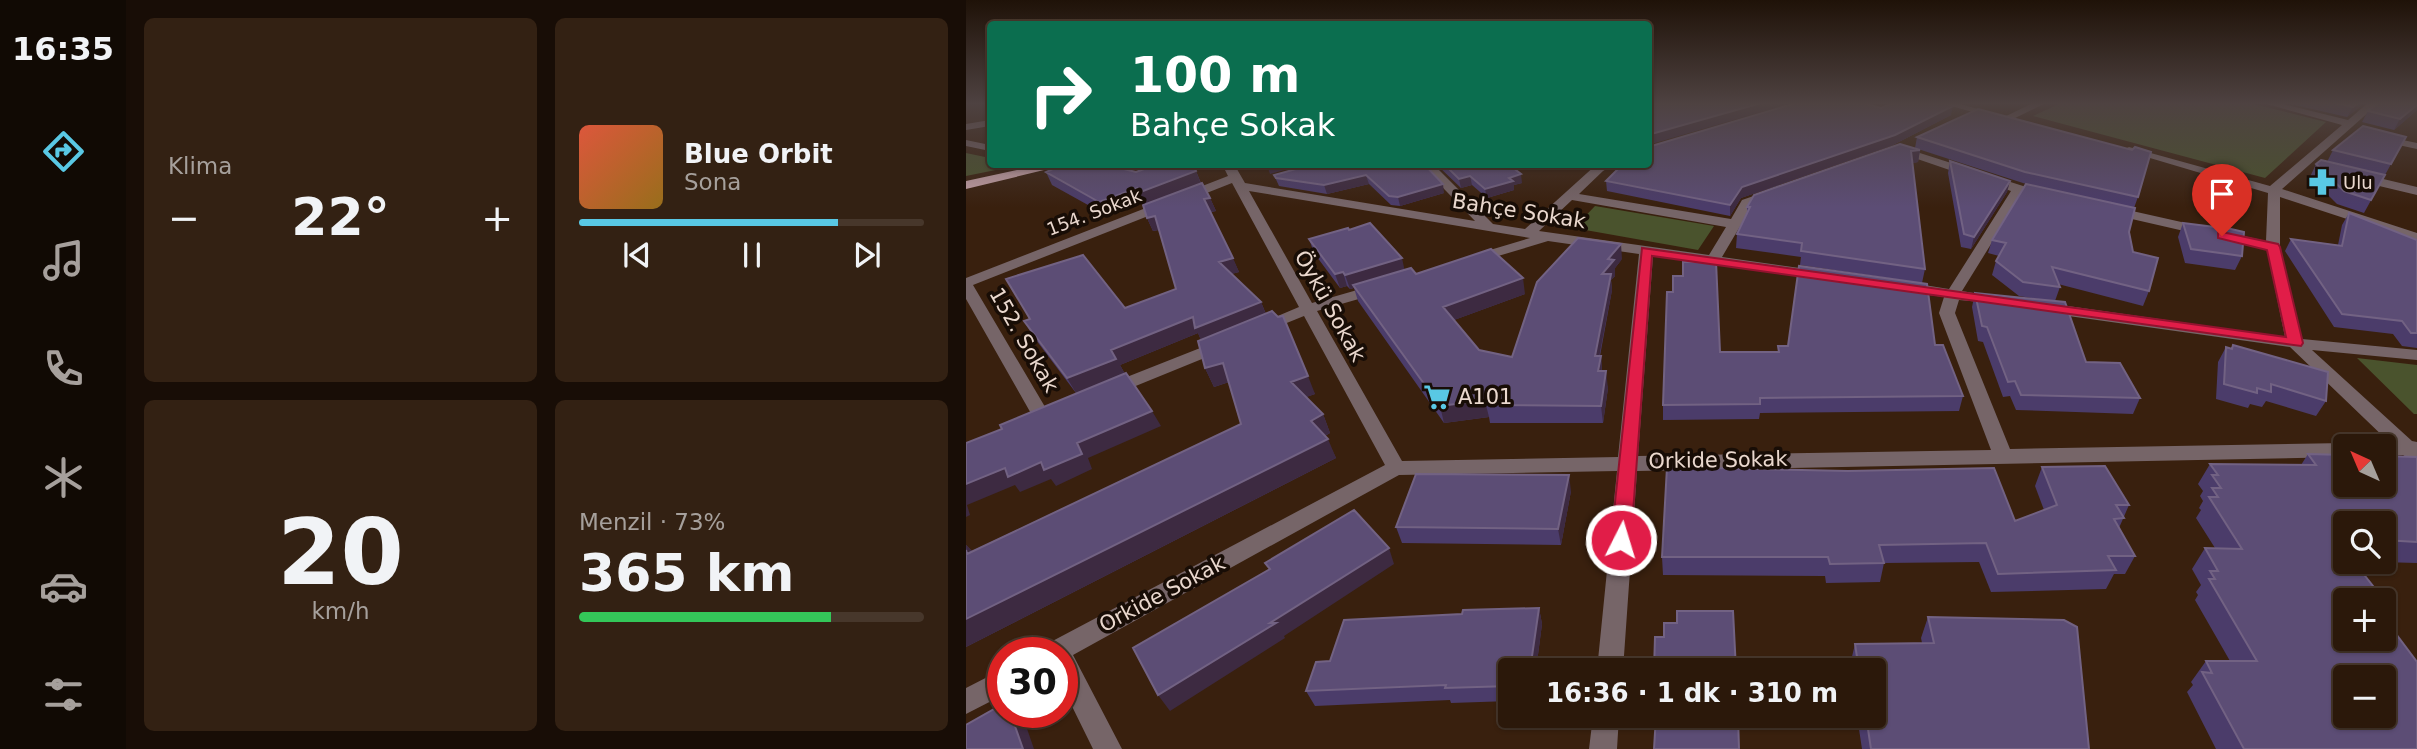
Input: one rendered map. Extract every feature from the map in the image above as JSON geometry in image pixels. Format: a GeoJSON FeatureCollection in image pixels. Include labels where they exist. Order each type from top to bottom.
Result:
{"type":"FeatureCollection","features":[{"type":"Feature","properties":{"kind":"main road"},"geometry":{"type":"LineString","coordinates":[[966,186],[1045,168]]}},
{"type":"Feature","properties":{"kind":"street"},"geometry":{"type":"LineString","coordinates":[[1920,138],[1892,151],[2018,189],[2058,198]]}},
{"type":"Feature","properties":{"kind":"street"},"geometry":{"type":"LineString","coordinates":[[2274,188],[2310,165],[2338,138]]}},
{"type":"Feature","properties":{"kind":"street"},"geometry":{"type":"LineString","coordinates":[[2380,138],[2417,146]]}},
{"type":"Feature","properties":{"kind":"street"},"geometry":{"type":"LineString","coordinates":[[966,143],[987,147]]}},
{"type":"Feature","properties":{"kind":"street"},"geometry":{"type":"LineString","coordinates":[[2114,146],[2274,188],[2417,239]]}},
{"type":"Feature","properties":{"kind":"street"},"geometry":{"type":"LineString","coordinates":[[1430,168],[1490,228]]}},
{"type":"Feature","properties":{"kind":"street"},"geometry":{"type":"LineString","coordinates":[[1528,234],[1598,168]]}},
{"type":"Feature","properties":{"kind":"street"},"geometry":{"type":"LineString","coordinates":[[2342,173],[2417,191]]}},
{"type":"Feature","properties":{"kind":"street","name":"Bahçe Sokak"},"geometry":{"type":"LineString","coordinates":[[1235,176],[1490,228],[1833,277]]}},
{"type":"Feature","properties":{"kind":"street","name":"154. Sokak"},"geometry":{"type":"LineString","coordinates":[[966,285],[1235,176],[1281,177]]}},
{"type":"Feature","properties":{"kind":"street","name":"Öykü Sokak"},"geometry":{"type":"LineString","coordinates":[[1235,176],[1396,468]]}},
{"type":"Feature","properties":{"kind":"street"},"geometry":{"type":"LineString","coordinates":[[2274,188],[2273,247],[2295,343],[2414,451]]}},
{"type":"Feature","properties":{"kind":"street"},"geometry":{"type":"LineString","coordinates":[[1714,259],[1747,203],[1785,189]]}},
{"type":"Feature","properties":{"kind":"street"},"geometry":{"type":"LineString","coordinates":[[2003,456],[1947,313],[1952,294],[2018,189]]}},
{"type":"Feature","properties":{"kind":"street"},"geometry":{"type":"LineString","coordinates":[[1569,196],[1734,224]]}},
{"type":"Feature","properties":{"kind":"street"},"geometry":{"type":"LineString","coordinates":[[2099,208],[2273,247]]}},
{"type":"Feature","properties":{"kind":"street"},"geometry":{"type":"LineString","coordinates":[[1455,265],[1549,237]]}},
{"type":"Feature","properties":{"kind":"street"},"geometry":{"type":"LineString","coordinates":[[1611,658],[1646,251]]}},
{"type":"Feature","properties":{"kind":"street"},"geometry":{"type":"LineString","coordinates":[[1886,284],[2007,302]]}},
{"type":"Feature","properties":{"kind":"street","name":"152. Sokak"},"geometry":{"type":"LineString","coordinates":[[966,285],[1042,417]]}},
{"type":"Feature","properties":{"kind":"street"},"geometry":{"type":"LineString","coordinates":[[1093,397],[1308,309],[1388,285]]}},
{"type":"Feature","properties":{"kind":"street"},"geometry":{"type":"LineString","coordinates":[[2035,306],[2295,343],[2417,355]]}},
{"type":"Feature","properties":{"kind":"street","name":"Orkide Sokak"},"geometry":{"type":"LineString","coordinates":[[1078,644],[1396,468],[2333,450]]}},
{"type":"Feature","properties":{"kind":"street"},"geometry":{"type":"LineString","coordinates":[[2396,450],[2414,451]]}},
{"type":"Feature","properties":{"kind":"street"},"geometry":{"type":"LineString","coordinates":[[966,702],[987,690]]}},
{"type":"Feature","properties":{"kind":"street"},"geometry":{"type":"LineString","coordinates":[[1078,691],[1108,749]]}},
{"type":"Feature","properties":{"kind":"street"},"geometry":{"type":"LineString","coordinates":[[1603,749],[1605,728]]}},
{"type":"Feature","properties":{"kind":"green space"},"geometry":{"type":"Polygon","coordinates":[[[2115,138],[2309,138],[2265,178],[2115,138]]]}},
{"type":"Feature","properties":{"kind":"green space"},"geometry":{"type":"Polygon","coordinates":[[[966,153],[987,157],[987,168],[1005,168],[966,176],[966,153]]]}},
{"type":"Feature","properties":{"kind":"green space"},"geometry":{"type":"Polygon","coordinates":[[[1595,206],[1714,226],[1698,250],[1574,228],[1595,206]]]}},
{"type":"Feature","properties":{"kind":"green space"},"geometry":{"type":"Polygon","coordinates":[[[2357,358],[2417,365],[2417,414],[2414,414],[2357,358]]]}},
{"type":"Feature","properties":{"kind":"building"},"geometry":{"type":"Polygon","coordinates":[[[1678,138],[1886,138],[1742,187],[1730,205],[1606,181],[1619,168],[1652,168],[1652,146],[1678,138]]]}},
{"type":"Feature","properties":{"kind":"building"},"geometry":{"type":"Polygon","coordinates":[[[1920,138],[2087,138],[2132,150],[2135,147],[2151,152],[2138,197],[2025,172],[1920,138]]]}},
{"type":"Feature","properties":{"kind":"building"},"geometry":{"type":"Polygon","coordinates":[[[2348,138],[2405,138],[2391,164],[2333,150],[2348,138]]]}},
{"type":"Feature","properties":{"kind":"building"},"geometry":{"type":"Polygon","coordinates":[[[1900,144],[1920,150],[1911,151],[1925,269],[1801,251],[1802,243],[1737,234],[1754,195],[1900,144]]]}},
{"type":"Feature","properties":{"kind":"building"},"geometry":{"type":"Polygon","coordinates":[[[2321,160],[2385,175],[2371,200],[2344,191],[2316,164],[2321,160]]]}},
{"type":"Feature","properties":{"kind":"building"},"geometry":{"type":"Polygon","coordinates":[[[1950,161],[2010,181],[1974,237],[1964,234],[1950,161]]]}},
{"type":"Feature","properties":{"kind":"building"},"geometry":{"type":"Polygon","coordinates":[[[1055,168],[1120,168],[1136,172],[1147,168],[1195,168],[1196,171],[1138,193],[1137,188],[1099,202],[1046,172],[1055,168]]]}},
{"type":"Feature","properties":{"kind":"building"},"geometry":{"type":"Polygon","coordinates":[[[1299,168],[1428,168],[1443,184],[1398,197],[1389,196],[1366,175],[1324,185],[1276,178],[1274,175],[1299,168]]]}},
{"type":"Feature","properties":{"kind":"building"},"geometry":{"type":"Polygon","coordinates":[[[1448,168],[1513,168],[1521,174],[1509,178],[1513,181],[1485,189],[1470,176],[1459,179],[1448,168]]]}},
{"type":"Feature","properties":{"kind":"building"},"geometry":{"type":"Polygon","coordinates":[[[1202,183],[1210,198],[1204,199],[1233,258],[1219,262],[1261,302],[1195,328],[1193,317],[1111,350],[1116,359],[1067,378],[1024,321],[1030,319],[1006,279],[1083,255],[1125,308],[1176,289],[1155,216],[1147,218],[1143,205],[1202,183]]]}},
{"type":"Feature","properties":{"kind":"building"},"geometry":{"type":"Polygon","coordinates":[[[2026,184],[2135,208],[2129,232],[2133,252],[2158,258],[2149,291],[2052,267],[2060,287],[2023,282],[1996,261],[2006,243],[1992,240],[2026,184]]]}},
{"type":"Feature","properties":{"kind":"building"},"geometry":{"type":"Polygon","coordinates":[[[2349,213],[2417,240],[2417,333],[2411,333],[2402,321],[2342,314],[2291,239],[2342,246],[2349,213]]]}},
{"type":"Feature","properties":{"kind":"building"},"geometry":{"type":"Polygon","coordinates":[[[1370,223],[1402,258],[1345,275],[1343,272],[1335,274],[1309,239],[1348,228],[1349,230],[1370,223]]]}},
{"type":"Feature","properties":{"kind":"building"},"geometry":{"type":"Polygon","coordinates":[[[2183,223],[2244,232],[2242,256],[2191,249],[2183,223]]]}},
{"type":"Feature","properties":{"kind":"building"},"geometry":{"type":"Polygon","coordinates":[[[1578,238],[1621,244],[1608,259],[1614,260],[1602,274],[1611,274],[1595,356],[1601,356],[1598,371],[1606,371],[1601,406],[1486,405],[1488,400],[1440,406],[1353,285],[1411,268],[1416,274],[1491,249],[1523,278],[1443,307],[1479,350],[1512,357],[1537,282],[1578,238]]]}},
{"type":"Feature","properties":{"kind":"building"},"geometry":{"type":"Polygon","coordinates":[[[1716,261],[1720,352],[1779,352],[1778,346],[1788,346],[1799,266],[1927,284],[1935,345],[1943,345],[1963,396],[1760,398],[1760,404],[1663,405],[1667,292],[1673,292],[1673,276],[1683,276],[1683,262],[1716,261]]]}},
{"type":"Feature","properties":{"kind":"building"},"geometry":{"type":"Polygon","coordinates":[[[1975,293],[2065,302],[2086,362],[2120,363],[2140,398],[2021,395],[2015,381],[2008,382],[1987,327],[1982,326],[1975,293]]]}},
{"type":"Feature","properties":{"kind":"building"},"geometry":{"type":"Polygon","coordinates":[[[1272,311],[1278,317],[1283,316],[1308,376],[1291,382],[1323,414],[1311,421],[1328,439],[966,619],[966,550],[967,554],[1241,424],[1223,363],[1205,368],[1198,341],[1272,311]]]}},
{"type":"Feature","properties":{"kind":"building"},"geometry":{"type":"Polygon","coordinates":[[[2233,345],[2328,372],[2326,401],[2271,384],[2271,392],[2257,388],[2257,393],[2224,384],[2226,347],[2232,349],[2233,345]]]}},
{"type":"Feature","properties":{"kind":"building"},"geometry":{"type":"Polygon","coordinates":[[[1126,373],[1152,411],[1077,443],[1082,454],[1044,470],[1041,462],[1008,477],[1005,468],[966,484],[966,443],[1002,429],[1000,425],[1126,373]]]}},
{"type":"Feature","properties":{"kind":"building"},"geometry":{"type":"Polygon","coordinates":[[[2308,454],[2333,455],[2333,497],[2396,497],[2396,456],[2417,457],[2417,542],[2396,541],[2396,511],[2333,511],[2333,574],[2363,574],[2375,588],[2333,588],[2333,651],[2396,651],[2396,634],[2417,662],[2417,749],[2244,749],[2202,672],[2212,673],[2206,661],[2257,661],[2209,579],[2215,579],[2210,571],[2218,571],[2205,548],[2242,549],[2209,497],[2218,497],[2212,488],[2221,488],[2212,475],[2218,475],[2210,464],[2316,465],[2308,454]]]}},
{"type":"Feature","properties":{"kind":"building"},"geometry":{"type":"Polygon","coordinates":[[[2105,466],[2129,505],[2116,505],[2124,518],[2114,519],[2135,556],[2108,556],[2116,570],[1998,574],[1986,543],[1879,545],[1884,563],[1830,564],[1828,557],[1662,557],[1667,467],[1848,471],[1994,468],[2015,521],[2057,505],[2042,467],[2105,466]]]}},
{"type":"Feature","properties":{"kind":"building"},"geometry":{"type":"Polygon","coordinates":[[[1416,474],[1569,475],[1558,529],[1396,527],[1416,474]]]}},
{"type":"Feature","properties":{"kind":"building"},"geometry":{"type":"Polygon","coordinates":[[[1354,510],[1389,548],[1270,623],[1276,623],[1158,695],[1133,648],[1270,569],[1265,563],[1354,510]]]}},
{"type":"Feature","properties":{"kind":"building"},"geometry":{"type":"Polygon","coordinates":[[[1539,608],[1532,658],[1498,658],[1498,686],[1445,688],[1446,685],[1306,691],[1316,662],[1330,661],[1344,620],[1462,614],[1463,610],[1539,608]]]}},
{"type":"Feature","properties":{"kind":"building"},"geometry":{"type":"Polygon","coordinates":[[[1677,611],[1733,611],[1735,658],[1654,658],[1655,637],[1664,637],[1664,623],[1677,623],[1677,611]]]}},
{"type":"Feature","properties":{"kind":"building"},"geometry":{"type":"Polygon","coordinates":[[[1928,617],[2064,620],[2077,627],[2089,749],[1871,749],[1868,728],[1886,728],[1886,658],[1857,658],[1855,644],[1934,643],[1928,617]]]}},
{"type":"Feature","properties":{"kind":"building"},"geometry":{"type":"Polygon","coordinates":[[[987,713],[987,728],[1016,728],[1023,749],[966,749],[966,725],[987,713]]]}},
{"type":"Feature","properties":{"kind":"building"},"geometry":{"type":"Polygon","coordinates":[[[1655,728],[1738,728],[1739,749],[1654,749],[1655,728]]]}},
{"type":"Feature","properties":{"kind":"place","name":"Ulu"},"geometry":{"type":"Point","coordinates":[2322,182]}},
{"type":"Feature","properties":{"kind":"place","name":"A101"},"geometry":{"type":"Point","coordinates":[1437,397]}},
{"type":"Feature","properties":{"kind":"route"},"geometry":{"type":"LineString","coordinates":[[1621,540],[1646,251],[2295,343],[2273,247],[2222,236]]}}]}
